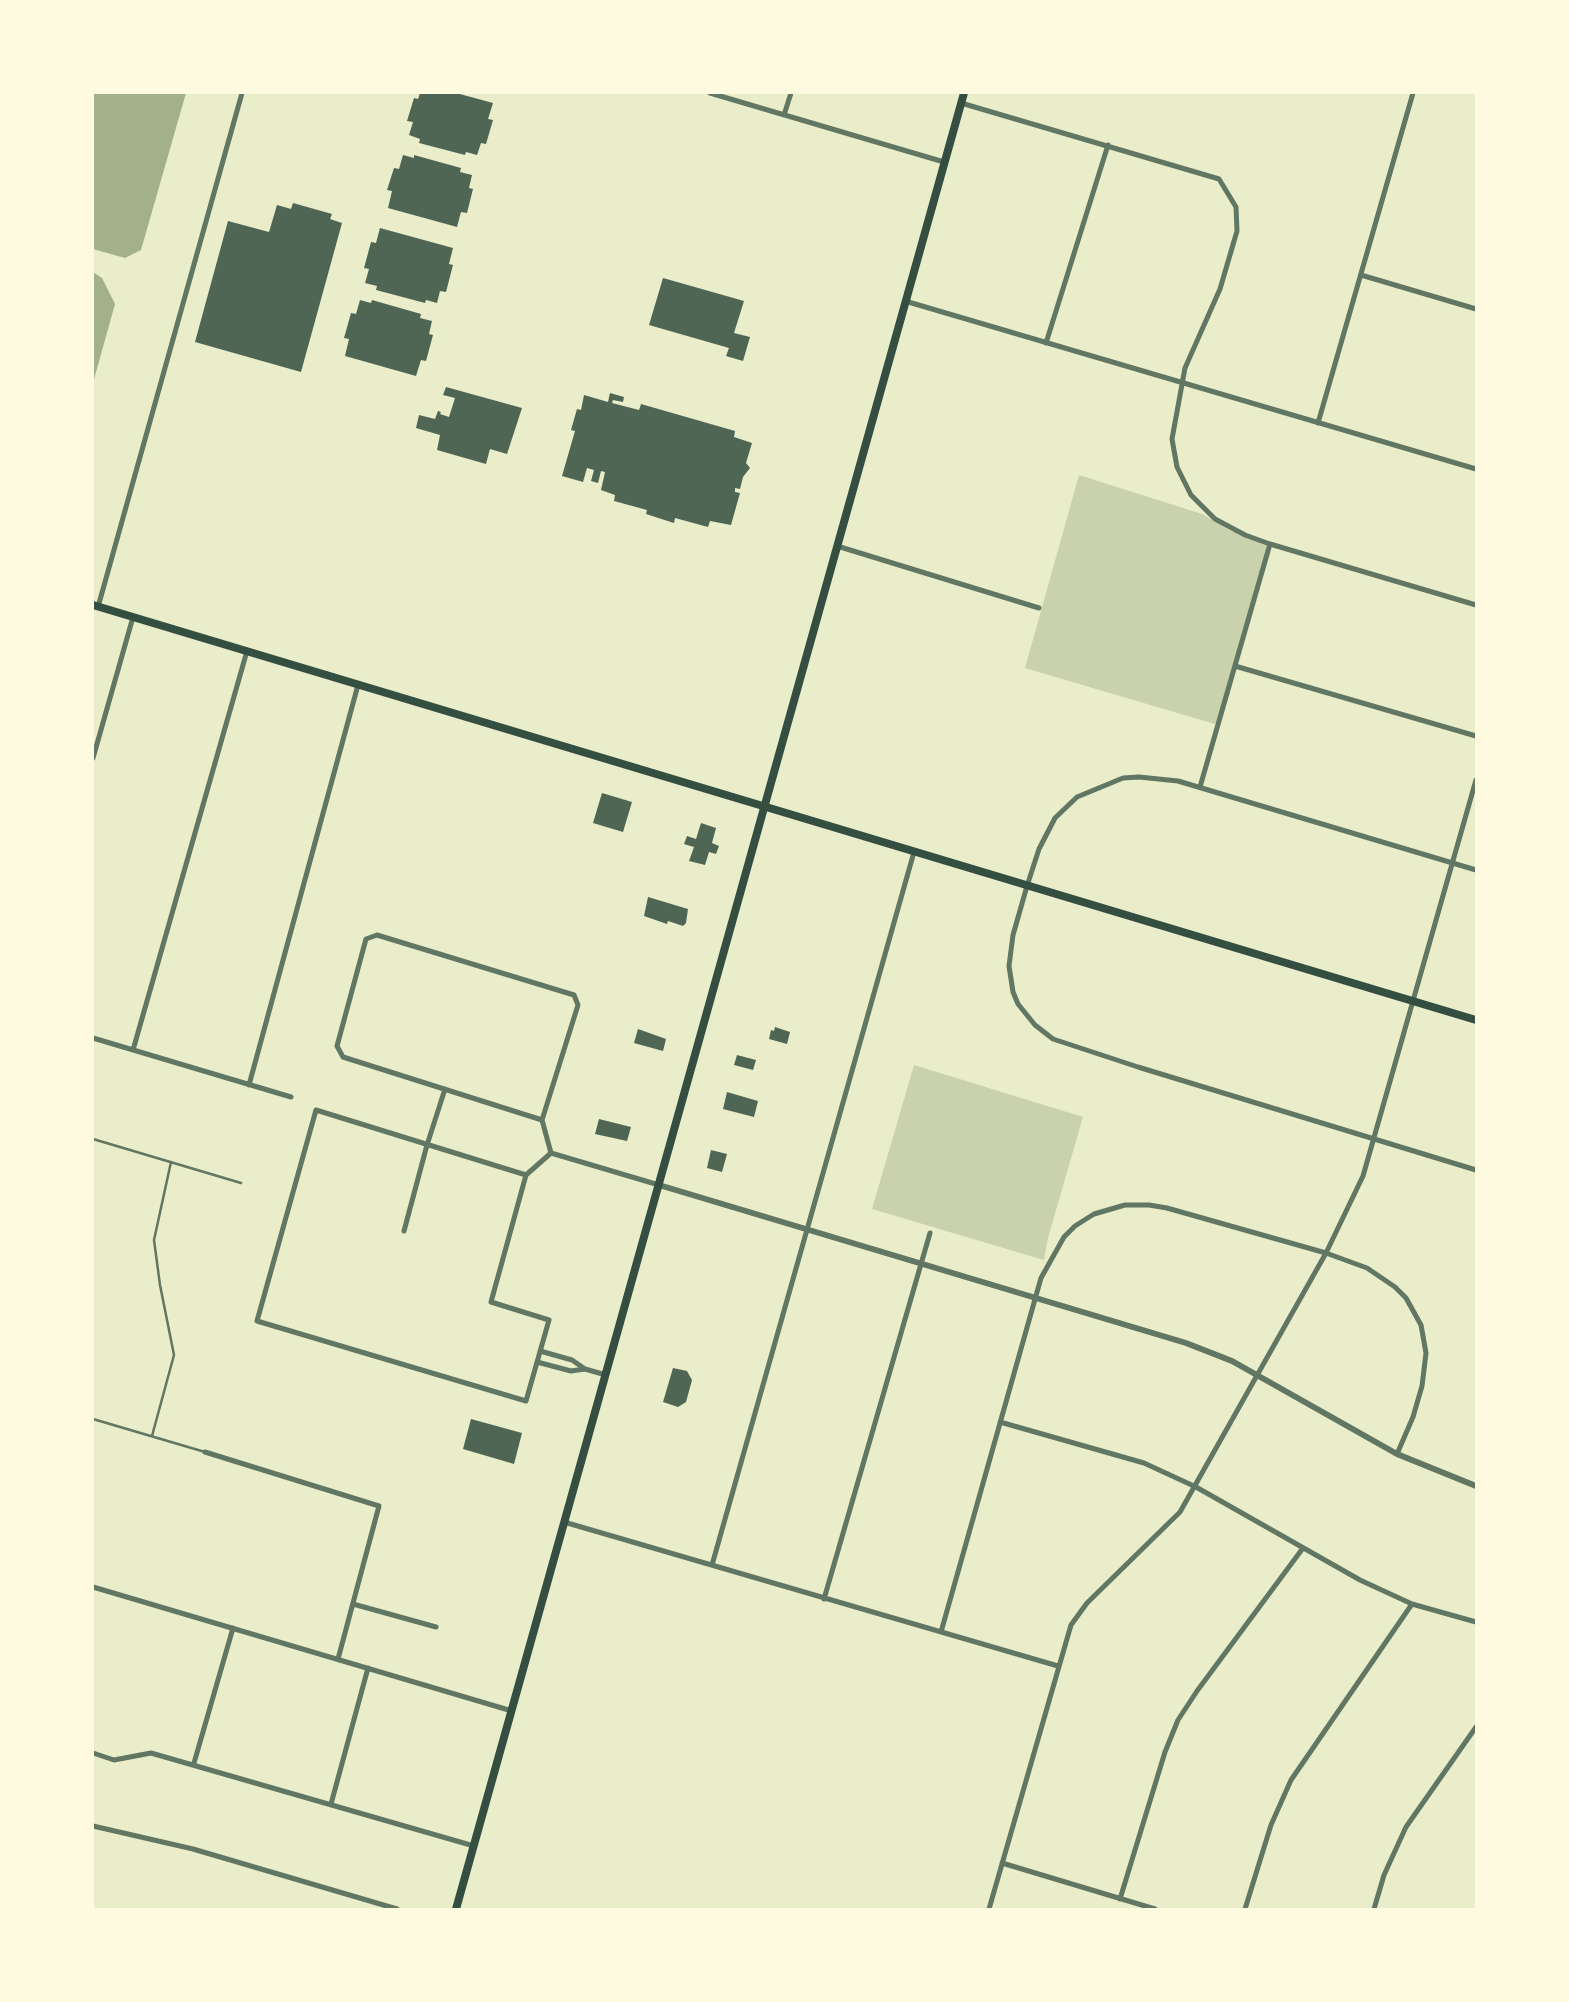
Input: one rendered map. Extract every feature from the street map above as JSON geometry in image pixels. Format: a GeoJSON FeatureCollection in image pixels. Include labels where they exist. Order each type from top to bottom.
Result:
{"type":"FeatureCollection","features":[{"type":"Feature","properties":{"kind":"main road"},"geometry":{"type":"LineString","coordinates":[[456,1909],[964,93]]}},
{"type":"Feature","properties":{"kind":"main road"},"geometry":{"type":"LineString","coordinates":[[95,606],[1476,1020]]}},
{"type":"Feature","properties":{"kind":"street"},"geometry":{"type":"LineString","coordinates":[[95,606],[242,93]]}},
{"type":"Feature","properties":{"kind":"street"},"geometry":{"type":"LineString","coordinates":[[710,93],[944,162]]}},
{"type":"Feature","properties":{"kind":"street"},"geometry":{"type":"LineString","coordinates":[[784,115],[791,93]]}},
{"type":"Feature","properties":{"kind":"street"},"geometry":{"type":"LineString","coordinates":[[1318,423],[1413,93]]}},
{"type":"Feature","properties":{"kind":"street"},"geometry":{"type":"LineString","coordinates":[[961,103],[1219,179],[1236,207],[1237,231],[1212,308],[1185,368],[1172,439],[1173,453],[1184,483],[1198,504],[1215,519],[1237,531],[1269,544],[1476,605]]}},
{"type":"Feature","properties":{"kind":"street"},"geometry":{"type":"LineString","coordinates":[[1046,343],[1108,145]]}},
{"type":"Feature","properties":{"kind":"street"},"geometry":{"type":"LineString","coordinates":[[1361,275],[1476,309]]}},
{"type":"Feature","properties":{"kind":"street"},"geometry":{"type":"LineString","coordinates":[[905,302],[1476,469]]}},
{"type":"Feature","properties":{"kind":"street"},"geometry":{"type":"LineString","coordinates":[[1200,787],[1269,544]]}},
{"type":"Feature","properties":{"kind":"street"},"geometry":{"type":"LineString","coordinates":[[837,546],[1039,608]]}},
{"type":"Feature","properties":{"kind":"street"},"geometry":{"type":"LineString","coordinates":[[93,758],[133,617]]}},
{"type":"Feature","properties":{"kind":"street"},"geometry":{"type":"LineString","coordinates":[[132,1050],[247,651]]}},
{"type":"Feature","properties":{"kind":"street"},"geometry":{"type":"LineString","coordinates":[[1234,666],[1476,736]]}},
{"type":"Feature","properties":{"kind":"street"},"geometry":{"type":"LineString","coordinates":[[249,1085],[358,685]]}},
{"type":"Feature","properties":{"kind":"street"},"geometry":{"type":"LineString","coordinates":[[1476,870],[1178,781],[1139,777],[1110,782],[1077,797],[1059,813],[1047,832],[1027,886],[1009,952],[1010,980],[1018,1004],[1025,1015],[1047,1035],[1075,1047],[1476,1170]]}},
{"type":"Feature","properties":{"kind":"street"},"geometry":{"type":"LineString","coordinates":[[989,1909],[1066,1639],[1078,1613],[1181,1513],[1326,1252],[1363,1176],[1476,780]]}},
{"type":"Feature","properties":{"kind":"street"},"geometry":{"type":"LineString","coordinates":[[712,1565],[914,852]]}},
{"type":"Feature","properties":{"kind":"street"},"geometry":{"type":"LineString","coordinates":[[542,1120],[343,1057],[337,1046],[366,939],[377,935],[574,995],[578,1005],[542,1120],[551,1153]]}},
{"type":"Feature","properties":{"kind":"street"},"geometry":{"type":"LineString","coordinates":[[93,1038],[291,1097]]}},
{"type":"Feature","properties":{"kind":"street"},"geometry":{"type":"LineString","coordinates":[[404,1231],[445,1089]]}},
{"type":"Feature","properties":{"kind":"street"},"geometry":{"type":"LineString","coordinates":[[526,1175],[316,1110],[257,1321],[526,1401],[549,1320],[491,1302],[526,1175],[551,1153]]}},
{"type":"Feature","properties":{"kind":"street"},"geometry":{"type":"LineString","coordinates":[[551,1153],[1186,1343],[1232,1361],[1398,1454],[1476,1486]]}},
{"type":"Feature","properties":{"kind":"street"},"geometry":{"type":"LineString","coordinates":[[941,1632],[1035,1298],[1047,1264],[1069,1231],[1094,1214],[1125,1205],[1167,1208],[1326,1252],[1384,1278],[1406,1298],[1425,1338],[1426,1365],[1413,1417],[1398,1454]]}},
{"type":"Feature","properties":{"kind":"street"},"geometry":{"type":"LineString","coordinates":[[824,1599],[930,1233]]}},
{"type":"Feature","properties":{"kind":"street"},"geometry":{"type":"LineString","coordinates":[[540,1351],[572,1360],[585,1369],[606,1375]]}},
{"type":"Feature","properties":{"kind":"street"},"geometry":{"type":"LineString","coordinates":[[537,1362],[571,1371],[585,1369]]}},
{"type":"Feature","properties":{"kind":"street"},"geometry":{"type":"LineString","coordinates":[[1000,1422],[1144,1463],[1196,1487],[1360,1580],[1412,1604],[1476,1622]]}},
{"type":"Feature","properties":{"kind":"street"},"geometry":{"type":"LineString","coordinates":[[205,1452],[379,1506],[338,1659]]}},
{"type":"Feature","properties":{"kind":"street"},"geometry":{"type":"LineString","coordinates":[[565,1522],[1058,1666]]}},
{"type":"Feature","properties":{"kind":"street"},"geometry":{"type":"LineString","coordinates":[[1119,1899],[1165,1752],[1178,1720],[1303,1548]]}},
{"type":"Feature","properties":{"kind":"street"},"geometry":{"type":"LineString","coordinates":[[93,1587],[512,1711]]}},
{"type":"Feature","properties":{"kind":"street"},"geometry":{"type":"LineString","coordinates":[[354,1604],[436,1627]]}},
{"type":"Feature","properties":{"kind":"street"},"geometry":{"type":"LineString","coordinates":[[1245,1909],[1271,1825],[1291,1780],[1310,1748],[1412,1604]]}},
{"type":"Feature","properties":{"kind":"street"},"geometry":{"type":"LineString","coordinates":[[194,1763],[233,1628]]}},
{"type":"Feature","properties":{"kind":"street"},"geometry":{"type":"LineString","coordinates":[[331,1804],[368,1668]]}},
{"type":"Feature","properties":{"kind":"street"},"geometry":{"type":"LineString","coordinates":[[1374,1909],[1384,1875],[1406,1827],[1476,1727]]}},
{"type":"Feature","properties":{"kind":"street"},"geometry":{"type":"LineString","coordinates":[[93,1753],[114,1760],[151,1753],[194,1763],[474,1846]]}},
{"type":"Feature","properties":{"kind":"street"},"geometry":{"type":"LineString","coordinates":[[93,1826],[193,1849],[397,1909]]}},
{"type":"Feature","properties":{"kind":"street"},"geometry":{"type":"LineString","coordinates":[[1002,1863],[1155,1909]]}},
{"type":"Feature","properties":{"kind":"lane"},"geometry":{"type":"LineString","coordinates":[[93,1139],[241,1183]]}},
{"type":"Feature","properties":{"kind":"lane"},"geometry":{"type":"LineString","coordinates":[[152,1436],[174,1355],[154,1240],[171,1162]]}},
{"type":"Feature","properties":{"kind":"lane"},"geometry":{"type":"LineString","coordinates":[[93,1419],[205,1452]]}},
{"type":"Feature","properties":{"kind":"shaded area"},"geometry":{"type":"Polygon","coordinates":[[[93,93],[186,93],[141,250],[125,258],[93,249],[93,93]]]}},
{"type":"Feature","properties":{"kind":"shaded area"},"geometry":{"type":"Polygon","coordinates":[[[93,272],[102,278],[115,304],[93,383],[93,272]]]}},
{"type":"Feature","properties":{"kind":"shaded area"},"geometry":{"type":"Polygon","coordinates":[[[1079,475],[1202,514],[1229,530],[1270,544],[1218,725],[1025,668],[1079,475]]]}},
{"type":"Feature","properties":{"kind":"shaded area"},"geometry":{"type":"Polygon","coordinates":[[[914,1065],[1083,1117],[1044,1260],[872,1209],[914,1065]]]}},
{"type":"Feature","properties":{"kind":"building"},"geometry":{"type":"Polygon","coordinates":[[[420,93],[456,93],[493,103],[488,119],[493,120],[486,144],[481,143],[477,155],[466,152],[465,155],[419,143],[420,139],[409,135],[413,122],[407,121],[414,98],[418,99],[420,93]]]}},
{"type":"Feature","properties":{"kind":"building"},"geometry":{"type":"Polygon","coordinates":[[[403,155],[414,158],[414,155],[461,168],[460,172],[472,175],[469,188],[473,189],[467,213],[461,212],[457,227],[388,208],[392,191],[387,190],[394,168],[399,169],[403,155]]]}},
{"type":"Feature","properties":{"kind":"building"},"geometry":{"type":"Polygon","coordinates":[[[293,203],[332,214],[330,219],[342,223],[301,372],[195,342],[228,221],[269,232],[277,205],[291,209],[293,203]]]}},
{"type":"Feature","properties":{"kind":"building"},"geometry":{"type":"Polygon","coordinates":[[[380,228],[453,248],[449,264],[453,265],[446,292],[440,291],[437,303],[426,300],[425,303],[376,290],[377,286],[365,283],[369,269],[364,268],[371,242],[376,243],[380,228]]]}},
{"type":"Feature","properties":{"kind":"building"},"geometry":{"type":"Polygon","coordinates":[[[663,278],[744,301],[734,333],[750,337],[743,361],[726,356],[729,348],[649,325],[663,278]]]}},
{"type":"Feature","properties":{"kind":"building"},"geometry":{"type":"Polygon","coordinates":[[[360,300],[371,303],[372,300],[421,314],[420,318],[432,321],[429,334],[433,335],[426,361],[421,360],[416,376],[345,356],[349,339],[344,338],[351,313],[356,314],[360,300]]]}},
{"type":"Feature","properties":{"kind":"building"},"geometry":{"type":"Polygon","coordinates":[[[446,387],[522,408],[507,454],[490,449],[486,464],[437,450],[440,435],[416,428],[419,415],[435,419],[438,411],[449,417],[455,398],[443,395],[446,387]]]}},
{"type":"Feature","properties":{"kind":"building"},"geometry":{"type":"Polygon","coordinates":[[[610,393],[624,397],[623,402],[613,400],[612,403],[639,410],[641,404],[735,431],[734,437],[752,443],[746,463],[750,468],[743,477],[740,489],[735,488],[735,492],[740,493],[731,525],[710,521],[708,527],[675,518],[674,523],[646,514],[647,510],[614,501],[615,495],[601,490],[605,472],[601,471],[598,483],[591,481],[594,470],[587,468],[583,482],[562,476],[575,431],[571,430],[577,409],[581,410],[584,395],[608,402],[610,393]]]}},
{"type":"Feature","properties":{"kind":"building"},"geometry":{"type":"Polygon","coordinates":[[[602,793],[632,802],[623,832],[593,823],[602,793]]]}},
{"type":"Feature","properties":{"kind":"building"},"geometry":{"type":"Polygon","coordinates":[[[701,823],[716,828],[712,843],[719,846],[716,854],[709,852],[705,865],[689,861],[694,847],[684,844],[687,836],[696,839],[701,823]]]}},
{"type":"Feature","properties":{"kind":"building"},"geometry":{"type":"Polygon","coordinates":[[[648,897],[688,909],[686,923],[683,926],[668,921],[667,924],[644,916],[648,897]]]}},
{"type":"Feature","properties":{"kind":"building"},"geometry":{"type":"Polygon","coordinates":[[[775,1027],[790,1032],[787,1044],[769,1039],[771,1030],[774,1031],[775,1027]]]}},
{"type":"Feature","properties":{"kind":"building"},"geometry":{"type":"Polygon","coordinates":[[[638,1029],[666,1039],[663,1051],[634,1043],[638,1029]]]}},
{"type":"Feature","properties":{"kind":"building"},"geometry":{"type":"Polygon","coordinates":[[[737,1055],[756,1060],[753,1070],[734,1065],[737,1055]]]}},
{"type":"Feature","properties":{"kind":"building"},"geometry":{"type":"Polygon","coordinates":[[[727,1092],[758,1101],[754,1117],[723,1109],[727,1092]]]}},
{"type":"Feature","properties":{"kind":"building"},"geometry":{"type":"Polygon","coordinates":[[[599,1119],[631,1127],[627,1141],[595,1134],[599,1119]]]}},
{"type":"Feature","properties":{"kind":"building"},"geometry":{"type":"Polygon","coordinates":[[[711,1150],[727,1154],[722,1172],[707,1168],[711,1150]]]}},
{"type":"Feature","properties":{"kind":"building"},"geometry":{"type":"Polygon","coordinates":[[[673,1368],[687,1371],[692,1380],[686,1402],[678,1407],[663,1402],[673,1368]]]}},
{"type":"Feature","properties":{"kind":"building"},"geometry":{"type":"Polygon","coordinates":[[[471,1419],[522,1433],[514,1464],[463,1449],[471,1419]]]}}]}
